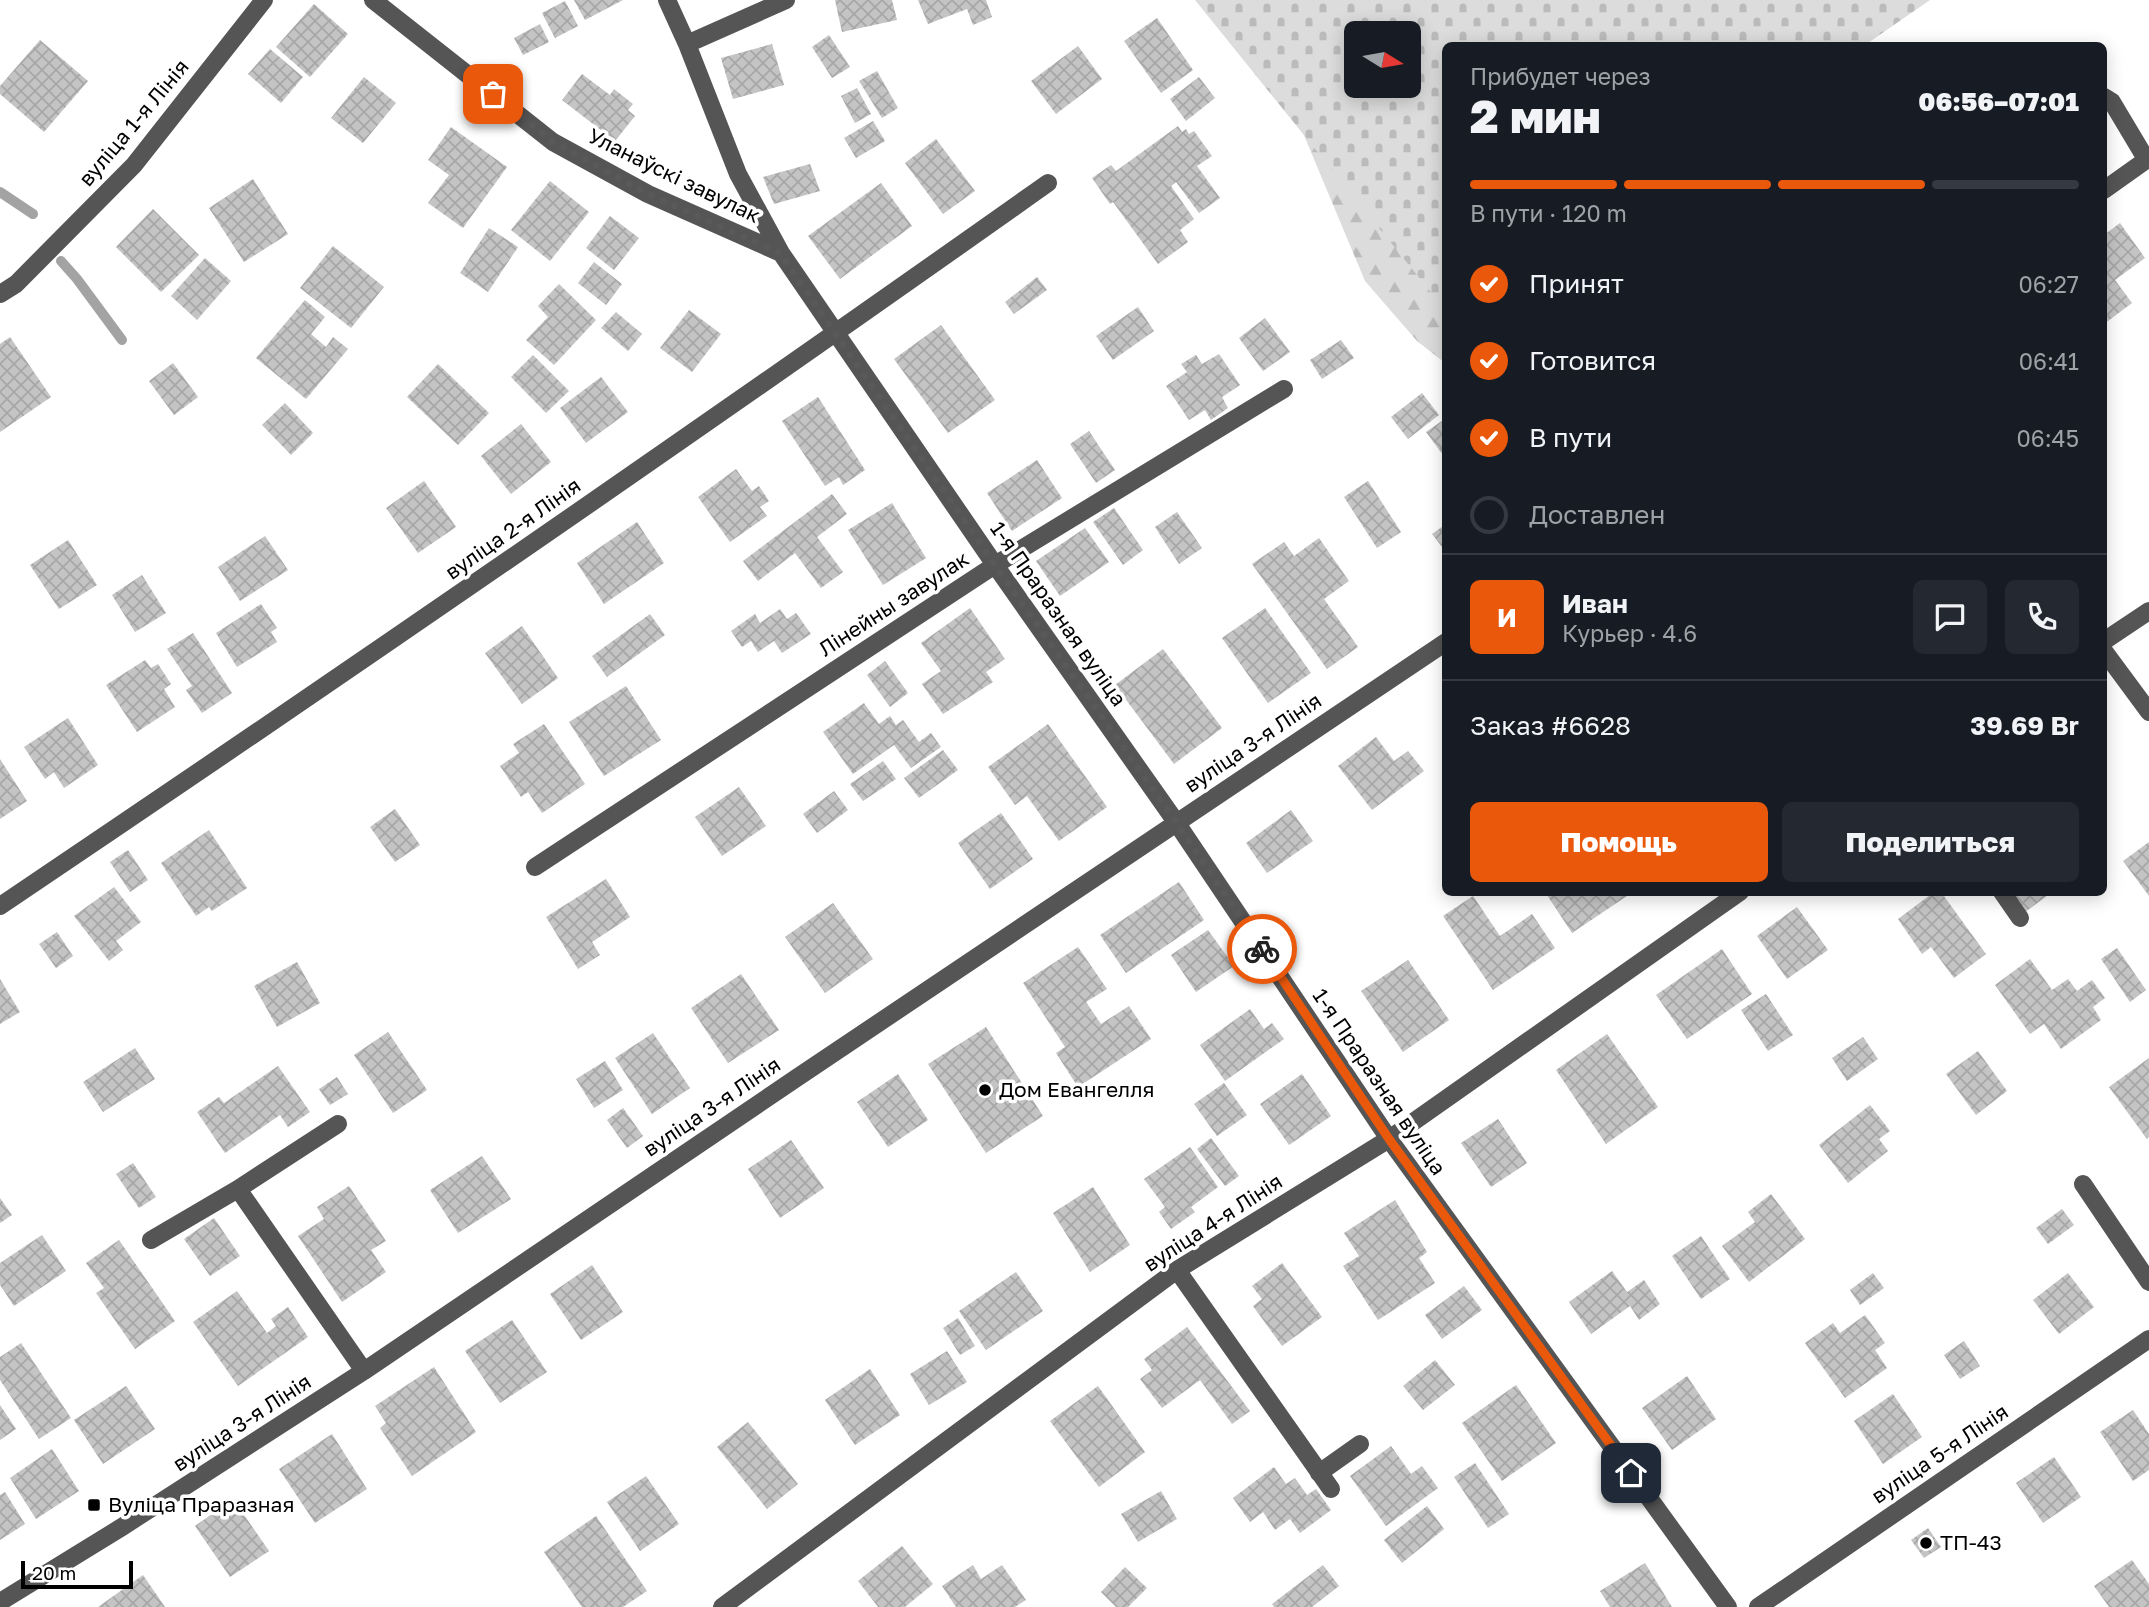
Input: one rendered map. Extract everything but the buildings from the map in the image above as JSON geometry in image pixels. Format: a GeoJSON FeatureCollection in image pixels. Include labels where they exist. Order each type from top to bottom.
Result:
{"type":"FeatureCollection","features":[{"type":"Feature","properties":{"kind":"street","name":"вуліца 1-я Лінія"},"geometry":{"type":"LineString","coordinates":[[0,294],[16,284],[134,165],[264,0]]}},
{"type":"Feature","properties":{"kind":"street","name":"Уланаўскі завулак"},"geometry":{"type":"LineString","coordinates":[[373,0],[553,142],[648,194],[780,253]]}},
{"type":"Feature","properties":{"kind":"street"},"geometry":{"type":"LineString","coordinates":[[667,0],[738,174],[780,253],[835,334]]}},
{"type":"Feature","properties":{"kind":"street"},"geometry":{"type":"LineString","coordinates":[[687,44],[786,0]]}},
{"type":"Feature","properties":{"kind":"street"},"geometry":{"type":"LineString","coordinates":[[2107,99],[2112,102],[2148,158],[2107,188]]}},
{"type":"Feature","properties":{"kind":"street","name":"вуліца 2-я Лінія"},"geometry":{"type":"LineString","coordinates":[[0,906],[301,703],[835,334],[1048,183]]}},
{"type":"Feature","properties":{"kind":"street","name":"1-я Праразная вуліца"},"geometry":{"type":"LineString","coordinates":[[835,334],[1176,822],[1389,1139],[1728,1607]]}},
{"type":"Feature","properties":{"kind":"street","name":"Лінейны завулак"},"geometry":{"type":"LineString","coordinates":[[536,867],[995,565],[1284,389]]}},
{"type":"Feature","properties":{"kind":"street"},"geometry":{"type":"LineString","coordinates":[[2107,639],[2149,611]]}},
{"type":"Feature","properties":{"kind":"street","name":"вуліца 3-я Лінія"},"geometry":{"type":"LineString","coordinates":[[0,1602],[364,1371],[1442,645]]}},
{"type":"Feature","properties":{"kind":"street"},"geometry":{"type":"LineString","coordinates":[[2107,655],[2149,712]]}},
{"type":"Feature","properties":{"kind":"street","name":"вуліца 4-я Лінія"},"geometry":{"type":"LineString","coordinates":[[722,1607],[1177,1270],[1389,1139],[1734,896]]}},
{"type":"Feature","properties":{"kind":"street"},"geometry":{"type":"LineString","coordinates":[[2005,896],[2020,918]]}},
{"type":"Feature","properties":{"kind":"street"},"geometry":{"type":"LineString","coordinates":[[151,1240],[238,1189],[338,1124]]}},
{"type":"Feature","properties":{"kind":"street"},"geometry":{"type":"LineString","coordinates":[[2083,1184],[2149,1282]]}},
{"type":"Feature","properties":{"kind":"street"},"geometry":{"type":"LineString","coordinates":[[238,1189],[364,1371]]}},
{"type":"Feature","properties":{"kind":"street"},"geometry":{"type":"LineString","coordinates":[[1177,1270],[1331,1489]]}},
{"type":"Feature","properties":{"kind":"street","name":"вуліца 5-я Лінія"},"geometry":{"type":"LineString","coordinates":[[1758,1607],[2149,1339]]}},
{"type":"Feature","properties":{"kind":"street"},"geometry":{"type":"LineString","coordinates":[[1320,1473],[1360,1444]]}},
{"type":"Feature","properties":{"kind":"green space"},"geometry":{"type":"Polygon","coordinates":[[[1195,0],[1930,0],[1869,42],[1442,42],[1442,299],[1438,301],[1195,0]]]}},
{"type":"Feature","properties":{"kind":"green space"},"geometry":{"type":"Polygon","coordinates":[[[1202,0],[1536,0],[1454,42],[1442,42],[1442,361],[1417,341],[1365,281],[1303,133],[1202,0]]]}},
{"type":"Feature","properties":{"kind":"waterway"},"geometry":{"type":"LineString","coordinates":[[0,192],[33,214]]}},
{"type":"Feature","properties":{"kind":"waterway"},"geometry":{"type":"LineString","coordinates":[[61,261],[122,340]]}},
{"type":"Feature","properties":{"kind":"way so far"},"geometry":{"type":"LineString","coordinates":[[493,94],[553,142],[648,194],[780,253],[1262,949]]}},
{"type":"Feature","properties":{"kind":"place","name":"Дом Евангелля"},"geometry":{"type":"Point","coordinates":[985,1090]}},
{"type":"Feature","properties":{"kind":"place","name":"Вуліца Праразная"},"geometry":{"type":"Point","coordinates":[94,1505]}},
{"type":"Feature","properties":{"kind":"place","name":"ТП-43"},"geometry":{"type":"Point","coordinates":[1926,1543]}},
{"type":"Feature","properties":{"kind":"route"},"geometry":{"type":"LineString","coordinates":[[1262,949],[1389,1139],[1631,1473]]}}]}
